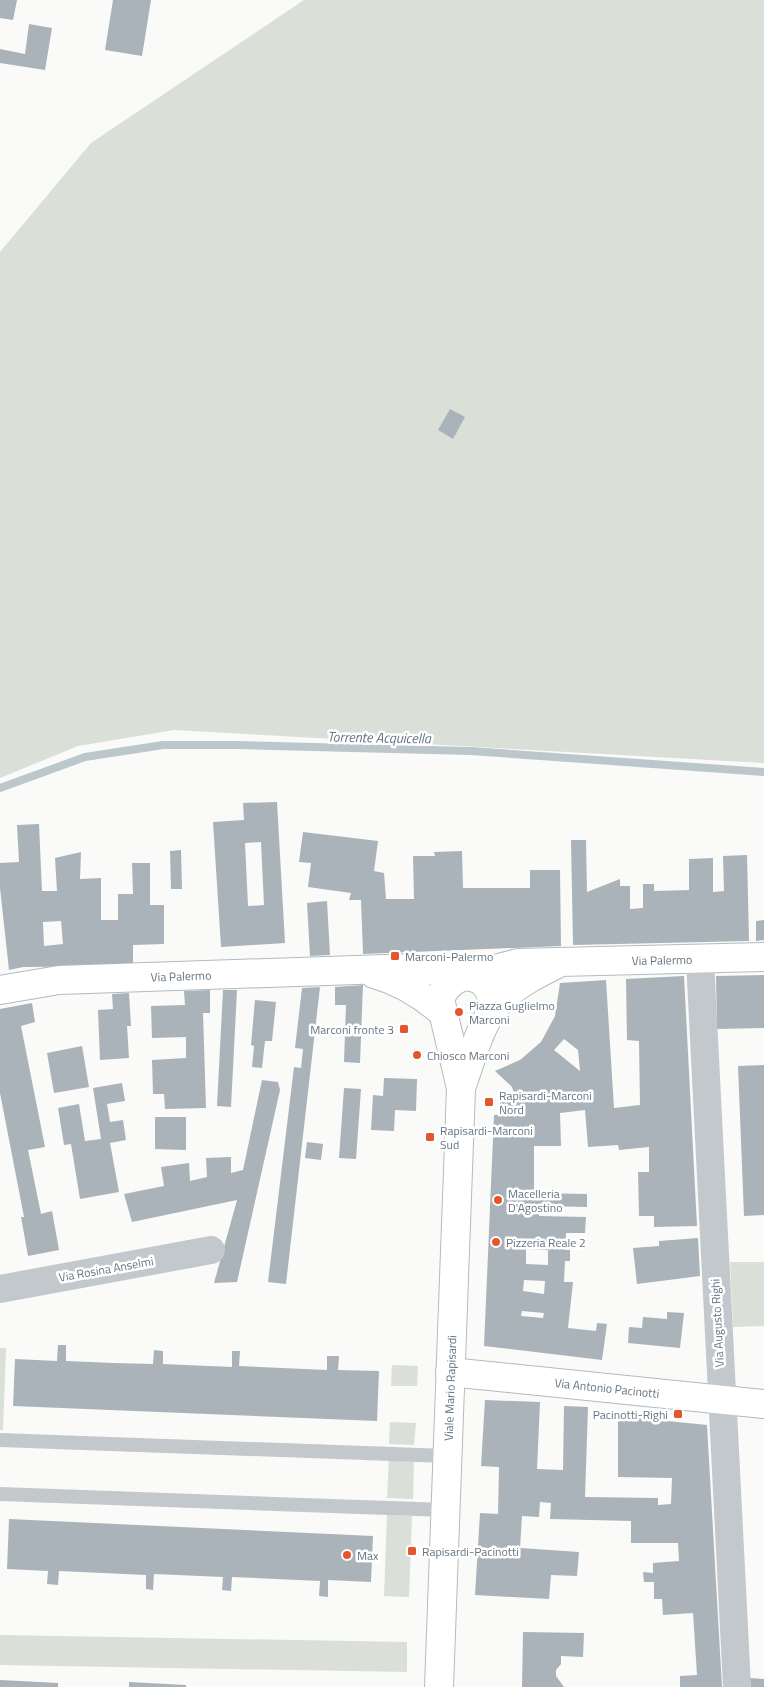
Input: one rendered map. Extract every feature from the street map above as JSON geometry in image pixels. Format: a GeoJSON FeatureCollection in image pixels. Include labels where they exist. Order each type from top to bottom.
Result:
{"type":"FeatureCollection","features":[{"type":"Feature","properties":{"kind":"main road","name":"Via Palermo"},"geometry":{"type":"LineString","coordinates":[[470,977],[518,963],[764,957]]}},
{"type":"Feature","properties":{"kind":"main road"},"geometry":{"type":"LineString","coordinates":[[363,971],[390,978],[405,986],[424,997],[455,1027],[466,1030],[478,1027],[503,997],[561,962]]}},
{"type":"Feature","properties":{"kind":"main road"},"geometry":{"type":"LineString","coordinates":[[363,971],[414,968],[470,977],[485,983],[491,992],[493,1002],[461,1088]]}},
{"type":"Feature","properties":{"kind":"main road","name":"Via Palermo"},"geometry":{"type":"LineString","coordinates":[[0,990],[59,980],[363,971]]}},
{"type":"Feature","properties":{"kind":"main road"},"geometry":{"type":"LineString","coordinates":[[461,1088],[440,999],[445,988],[454,980],[470,977]]}},
{"type":"Feature","properties":{"kind":"main road","name":"Viale Mario Rapisardi"},"geometry":{"type":"LineString","coordinates":[[439,1687],[461,1088]]}},
{"type":"Feature","properties":{"kind":"main road","name":"Via Antonio Pacinotti"},"geometry":{"type":"LineString","coordinates":[[450,1372],[764,1404]]}},
{"type":"Feature","properties":{"kind":"street","name":"Via Augusto Righi"},"geometry":{"type":"LineString","coordinates":[[700,960],[737,1687]]}},
{"type":"Feature","properties":{"kind":"street","name":"Via Rosina Anselmi"},"geometry":{"type":"LineString","coordinates":[[0,1289],[211,1250]]}},
{"type":"Feature","properties":{"kind":"lane"},"geometry":{"type":"LineString","coordinates":[[0,1440],[447,1456]]}},
{"type":"Feature","properties":{"kind":"lane"},"geometry":{"type":"LineString","coordinates":[[0,1494],[445,1510]]}},
{"type":"Feature","properties":{"kind":"shaded area"},"geometry":{"type":"Polygon","coordinates":[[[304,0],[764,0],[764,763],[174,730],[78,746],[0,778],[0,252],[91,143],[304,0]]]}},
{"type":"Feature","properties":{"kind":"shaded area"},"geometry":{"type":"Polygon","coordinates":[[[730,1262],[764,1262],[764,1326],[733,1327],[730,1262]]]}},
{"type":"Feature","properties":{"kind":"shaded area"},"geometry":{"type":"Polygon","coordinates":[[[0,1348],[6,1348],[3,1430],[0,1430],[0,1348]]]}},
{"type":"Feature","properties":{"kind":"shaded area"},"geometry":{"type":"Polygon","coordinates":[[[392,1365],[418,1366],[417,1386],[391,1386],[392,1365]]]}},
{"type":"Feature","properties":{"kind":"shaded area"},"geometry":{"type":"Polygon","coordinates":[[[390,1422],[416,1423],[414,1445],[389,1444],[390,1422]]]}},
{"type":"Feature","properties":{"kind":"shaded area"},"geometry":{"type":"Polygon","coordinates":[[[389,1459],[414,1460],[413,1499],[387,1498],[389,1459]]]}},
{"type":"Feature","properties":{"kind":"shaded area"},"geometry":{"type":"Polygon","coordinates":[[[387,1515],[412,1516],[409,1597],[384,1596],[387,1515]]]}},
{"type":"Feature","properties":{"kind":"shaded area"},"geometry":{"type":"Polygon","coordinates":[[[0,1635],[407,1642],[407,1672],[0,1665],[0,1635]]]}},
{"type":"Feature","properties":{"kind":"building"},"geometry":{"type":"Polygon","coordinates":[[[0,0],[17,0],[13,20],[0,18],[0,0]]]}},
{"type":"Feature","properties":{"kind":"building"},"geometry":{"type":"Polygon","coordinates":[[[113,0],[151,0],[142,56],[105,50],[113,0]]]}},
{"type":"Feature","properties":{"kind":"building"},"geometry":{"type":"Polygon","coordinates":[[[29,24],[52,28],[45,70],[0,63],[0,49],[25,54],[29,24]]]}},
{"type":"Feature","properties":{"kind":"building"},"geometry":{"type":"Polygon","coordinates":[[[450,409],[465,417],[453,439],[438,430],[450,409]]]}},
{"type":"Feature","properties":{"kind":"building"},"geometry":{"type":"Polygon","coordinates":[[[277,802],[285,943],[221,947],[213,822],[244,820],[243,803],[277,802]],[[261,842],[245,843],[248,906],[264,905],[261,842]]]}},
{"type":"Feature","properties":{"kind":"building"},"geometry":{"type":"Polygon","coordinates":[[[39,824],[42,891],[57,891],[55,858],[81,852],[80,879],[101,878],[101,920],[118,920],[118,894],[133,894],[132,863],[150,863],[150,905],[164,905],[164,944],[133,945],[133,966],[23,967],[9,970],[0,888],[0,863],[19,862],[17,825],[39,824]],[[61,921],[43,922],[44,946],[63,944],[61,921]]]}},
{"type":"Feature","properties":{"kind":"building"},"geometry":{"type":"Polygon","coordinates":[[[303,832],[378,841],[374,871],[384,873],[386,899],[414,899],[413,856],[435,856],[434,852],[462,851],[463,888],[530,888],[530,870],[560,870],[561,946],[363,954],[361,900],[349,900],[351,893],[308,887],[311,863],[299,862],[303,832]]]}},
{"type":"Feature","properties":{"kind":"building"},"geometry":{"type":"Polygon","coordinates":[[[571,840],[586,840],[587,892],[620,879],[620,886],[630,886],[630,909],[643,908],[643,884],[654,884],[654,891],[689,890],[689,859],[713,858],[713,892],[724,891],[723,856],[747,855],[749,941],[573,945],[571,840]]]}},
{"type":"Feature","properties":{"kind":"building"},"geometry":{"type":"Polygon","coordinates":[[[181,850],[182,889],[171,889],[170,851],[181,850]]]}},
{"type":"Feature","properties":{"kind":"building"},"geometry":{"type":"Polygon","coordinates":[[[327,901],[330,955],[310,956],[307,903],[327,901]]]}},
{"type":"Feature","properties":{"kind":"building"},"geometry":{"type":"Polygon","coordinates":[[[764,920],[764,940],[756,941],[756,921],[764,920]]]}},
{"type":"Feature","properties":{"kind":"building"},"geometry":{"type":"Polygon","coordinates":[[[764,975],[764,1028],[717,1029],[716,976],[764,975]]]}},
{"type":"Feature","properties":{"kind":"building"},"geometry":{"type":"Polygon","coordinates":[[[684,976],[697,1226],[654,1227],[654,1216],[639,1216],[638,1172],[649,1172],[649,1147],[619,1150],[618,1145],[588,1147],[585,1110],[560,1113],[561,1146],[534,1146],[534,1193],[587,1194],[587,1207],[539,1206],[539,1216],[586,1217],[585,1233],[566,1233],[565,1250],[570,1250],[570,1261],[565,1261],[564,1282],[573,1282],[568,1328],[596,1331],[597,1323],[607,1324],[602,1360],[484,1346],[494,1115],[500,1115],[500,1098],[516,1099],[512,1087],[495,1071],[520,1060],[541,1042],[555,1016],[560,983],[606,980],[614,1108],[640,1105],[639,1041],[627,1040],[626,979],[684,976]],[[564,1039],[554,1050],[580,1071],[578,1050],[564,1039]],[[526,1249],[526,1264],[548,1265],[548,1250],[526,1249]],[[524,1280],[523,1291],[544,1294],[545,1281],[524,1280]],[[522,1311],[521,1316],[543,1318],[544,1313],[522,1311]]]}},
{"type":"Feature","properties":{"kind":"building"},"geometry":{"type":"Polygon","coordinates":[[[363,985],[360,1063],[344,1062],[346,1005],[335,1005],[335,987],[363,985]]]}},
{"type":"Feature","properties":{"kind":"building"},"geometry":{"type":"Polygon","coordinates":[[[320,987],[286,1284],[268,1282],[294,1067],[301,1068],[303,1049],[295,1048],[302,988],[320,987]]]}},
{"type":"Feature","properties":{"kind":"building"},"geometry":{"type":"Polygon","coordinates":[[[210,990],[210,1013],[203,1013],[206,1108],[165,1109],[164,1094],[153,1094],[152,1060],[186,1058],[186,1037],[152,1038],[151,1006],[185,1005],[184,991],[210,990]]]}},
{"type":"Feature","properties":{"kind":"building"},"geometry":{"type":"Polygon","coordinates":[[[223,990],[237,990],[231,1107],[217,1106],[223,990]]]}},
{"type":"Feature","properties":{"kind":"building"},"geometry":{"type":"Polygon","coordinates":[[[129,993],[131,1026],[127,1026],[129,1058],[100,1060],[98,1010],[113,1009],[112,994],[129,993]]]}},
{"type":"Feature","properties":{"kind":"building"},"geometry":{"type":"Polygon","coordinates":[[[255,1000],[276,1002],[272,1041],[265,1041],[262,1068],[252,1067],[254,1046],[251,1045],[255,1000]]]}},
{"type":"Feature","properties":{"kind":"building"},"geometry":{"type":"Polygon","coordinates":[[[32,1003],[35,1022],[21,1026],[45,1147],[28,1150],[41,1214],[52,1211],[59,1250],[28,1256],[21,1217],[24,1217],[0,1093],[0,1009],[32,1003]]]}},
{"type":"Feature","properties":{"kind":"building"},"geometry":{"type":"Polygon","coordinates":[[[82,1046],[89,1087],[54,1093],[47,1053],[82,1046]]]}},
{"type":"Feature","properties":{"kind":"building","name":"Chiosco Marconi"},"geometry":{"type":"Polygon","coordinates":[[[415,1049],[423,1055],[419,1060],[411,1054],[415,1049]]]}},
{"type":"Feature","properties":{"kind":"building"},"geometry":{"type":"Polygon","coordinates":[[[764,1065],[764,1215],[744,1216],[738,1066],[764,1065]]]}},
{"type":"Feature","properties":{"kind":"building"},"geometry":{"type":"Polygon","coordinates":[[[384,1078],[417,1079],[416,1111],[395,1110],[394,1131],[371,1130],[373,1095],[383,1096],[384,1078]]]}},
{"type":"Feature","properties":{"kind":"building"},"geometry":{"type":"Polygon","coordinates":[[[262,1080],[278,1082],[280,1090],[237,1282],[214,1283],[237,1200],[132,1222],[124,1194],[164,1186],[161,1167],[189,1163],[190,1181],[207,1177],[206,1158],[231,1157],[231,1173],[243,1170],[262,1080]]]}},
{"type":"Feature","properties":{"kind":"building"},"geometry":{"type":"Polygon","coordinates":[[[122,1083],[125,1101],[107,1104],[110,1122],[123,1120],[126,1140],[110,1143],[119,1192],[80,1199],[71,1144],[64,1145],[58,1108],[79,1104],[85,1141],[101,1139],[93,1088],[122,1083]]]}},
{"type":"Feature","properties":{"kind":"building"},"geometry":{"type":"Polygon","coordinates":[[[344,1088],[361,1089],[356,1159],[339,1158],[344,1088]]]}},
{"type":"Feature","properties":{"kind":"building"},"geometry":{"type":"Polygon","coordinates":[[[155,1117],[186,1117],[186,1150],[155,1149],[155,1117]]]}},
{"type":"Feature","properties":{"kind":"building"},"geometry":{"type":"Polygon","coordinates":[[[307,1142],[323,1144],[321,1160],[305,1158],[307,1142]]]}},
{"type":"Feature","properties":{"kind":"building"},"geometry":{"type":"Polygon","coordinates":[[[698,1238],[700,1276],[637,1284],[633,1248],[659,1246],[659,1241],[698,1238]]]}},
{"type":"Feature","properties":{"kind":"building"},"geometry":{"type":"Polygon","coordinates":[[[667,1312],[684,1313],[680,1348],[628,1343],[629,1327],[642,1328],[643,1317],[667,1319],[667,1312]]]}},
{"type":"Feature","properties":{"kind":"building"},"geometry":{"type":"Polygon","coordinates":[[[58,1345],[66,1345],[66,1361],[113,1363],[153,1364],[154,1350],[163,1351],[163,1364],[232,1367],[232,1351],[240,1351],[239,1366],[327,1370],[327,1356],[339,1356],[338,1370],[379,1371],[377,1421],[13,1406],[15,1359],[57,1361],[58,1345]]]}},
{"type":"Feature","properties":{"kind":"building"},"geometry":{"type":"Polygon","coordinates":[[[485,1400],[540,1402],[537,1469],[563,1470],[564,1406],[588,1407],[585,1497],[658,1498],[658,1505],[671,1504],[672,1478],[618,1477],[618,1416],[707,1425],[722,1687],[680,1687],[680,1676],[697,1675],[693,1613],[663,1615],[662,1599],[654,1599],[654,1582],[644,1582],[643,1572],[653,1573],[653,1563],[679,1561],[678,1543],[631,1543],[631,1521],[550,1519],[551,1503],[540,1502],[539,1517],[522,1516],[520,1548],[579,1552],[577,1576],[551,1575],[549,1599],[475,1595],[480,1513],[498,1514],[499,1467],[481,1466],[485,1400]]]}},
{"type":"Feature","properties":{"kind":"building"},"geometry":{"type":"Polygon","coordinates":[[[9,1519],[373,1536],[371,1582],[328,1580],[328,1597],[319,1596],[320,1581],[232,1577],[231,1591],[222,1590],[223,1577],[154,1574],[153,1590],[146,1589],[146,1575],[59,1571],[58,1585],[47,1584],[48,1571],[7,1569],[9,1519]]]}},
{"type":"Feature","properties":{"kind":"building"},"geometry":{"type":"Polygon","coordinates":[[[523,1632],[584,1633],[583,1657],[561,1656],[561,1664],[556,1670],[556,1676],[564,1687],[522,1687],[523,1632]]]}},
{"type":"Feature","properties":{"kind":"building"},"geometry":{"type":"Polygon","coordinates":[[[750,1678],[764,1679],[764,1687],[751,1687],[750,1678]]]}},
{"type":"Feature","properties":{"kind":"building"},"geometry":{"type":"Polygon","coordinates":[[[0,1680],[58,1683],[58,1687],[0,1687],[0,1680]]]}},
{"type":"Feature","properties":{"kind":"building"},"geometry":{"type":"Polygon","coordinates":[[[129,1682],[186,1685],[186,1687],[129,1687],[129,1682]]]}},
{"type":"Feature","properties":{"kind":"waterway","name":"Torrente Acquicella"},"geometry":{"type":"LineString","coordinates":[[0,788],[85,757],[163,745],[471,751],[764,772]]}},
{"type":"Feature","properties":{"kind":"place","name":"Marconi-Palermo"},"geometry":{"type":"Point","coordinates":[395,956]}},
{"type":"Feature","properties":{"kind":"place","name":"Piazza Guglielmo Marconi"},"geometry":{"type":"Point","coordinates":[459,1012]}},
{"type":"Feature","properties":{"kind":"place","name":"Marconi fronte 3"},"geometry":{"type":"Point","coordinates":[404,1029]}},
{"type":"Feature","properties":{"kind":"place","name":"Chiosco Marconi"},"geometry":{"type":"Point","coordinates":[417,1055]}},
{"type":"Feature","properties":{"kind":"place","name":"Rapisardi-Marconi Nord"},"geometry":{"type":"Point","coordinates":[489,1102]}},
{"type":"Feature","properties":{"kind":"place","name":"Rapisardi-Marconi Sud"},"geometry":{"type":"Point","coordinates":[430,1137]}},
{"type":"Feature","properties":{"kind":"place","name":"Macelleria D'Agostino"},"geometry":{"type":"Point","coordinates":[498,1200]}},
{"type":"Feature","properties":{"kind":"place","name":"Pizzeria Reale 2"},"geometry":{"type":"Point","coordinates":[496,1242]}},
{"type":"Feature","properties":{"kind":"place","name":"Pacinotti-Righi"},"geometry":{"type":"Point","coordinates":[678,1414]}},
{"type":"Feature","properties":{"kind":"place","name":"Rapisardi-Pacinotti"},"geometry":{"type":"Point","coordinates":[412,1551]}},
{"type":"Feature","properties":{"kind":"place","name":"Max"},"geometry":{"type":"Point","coordinates":[347,1555]}}]}
